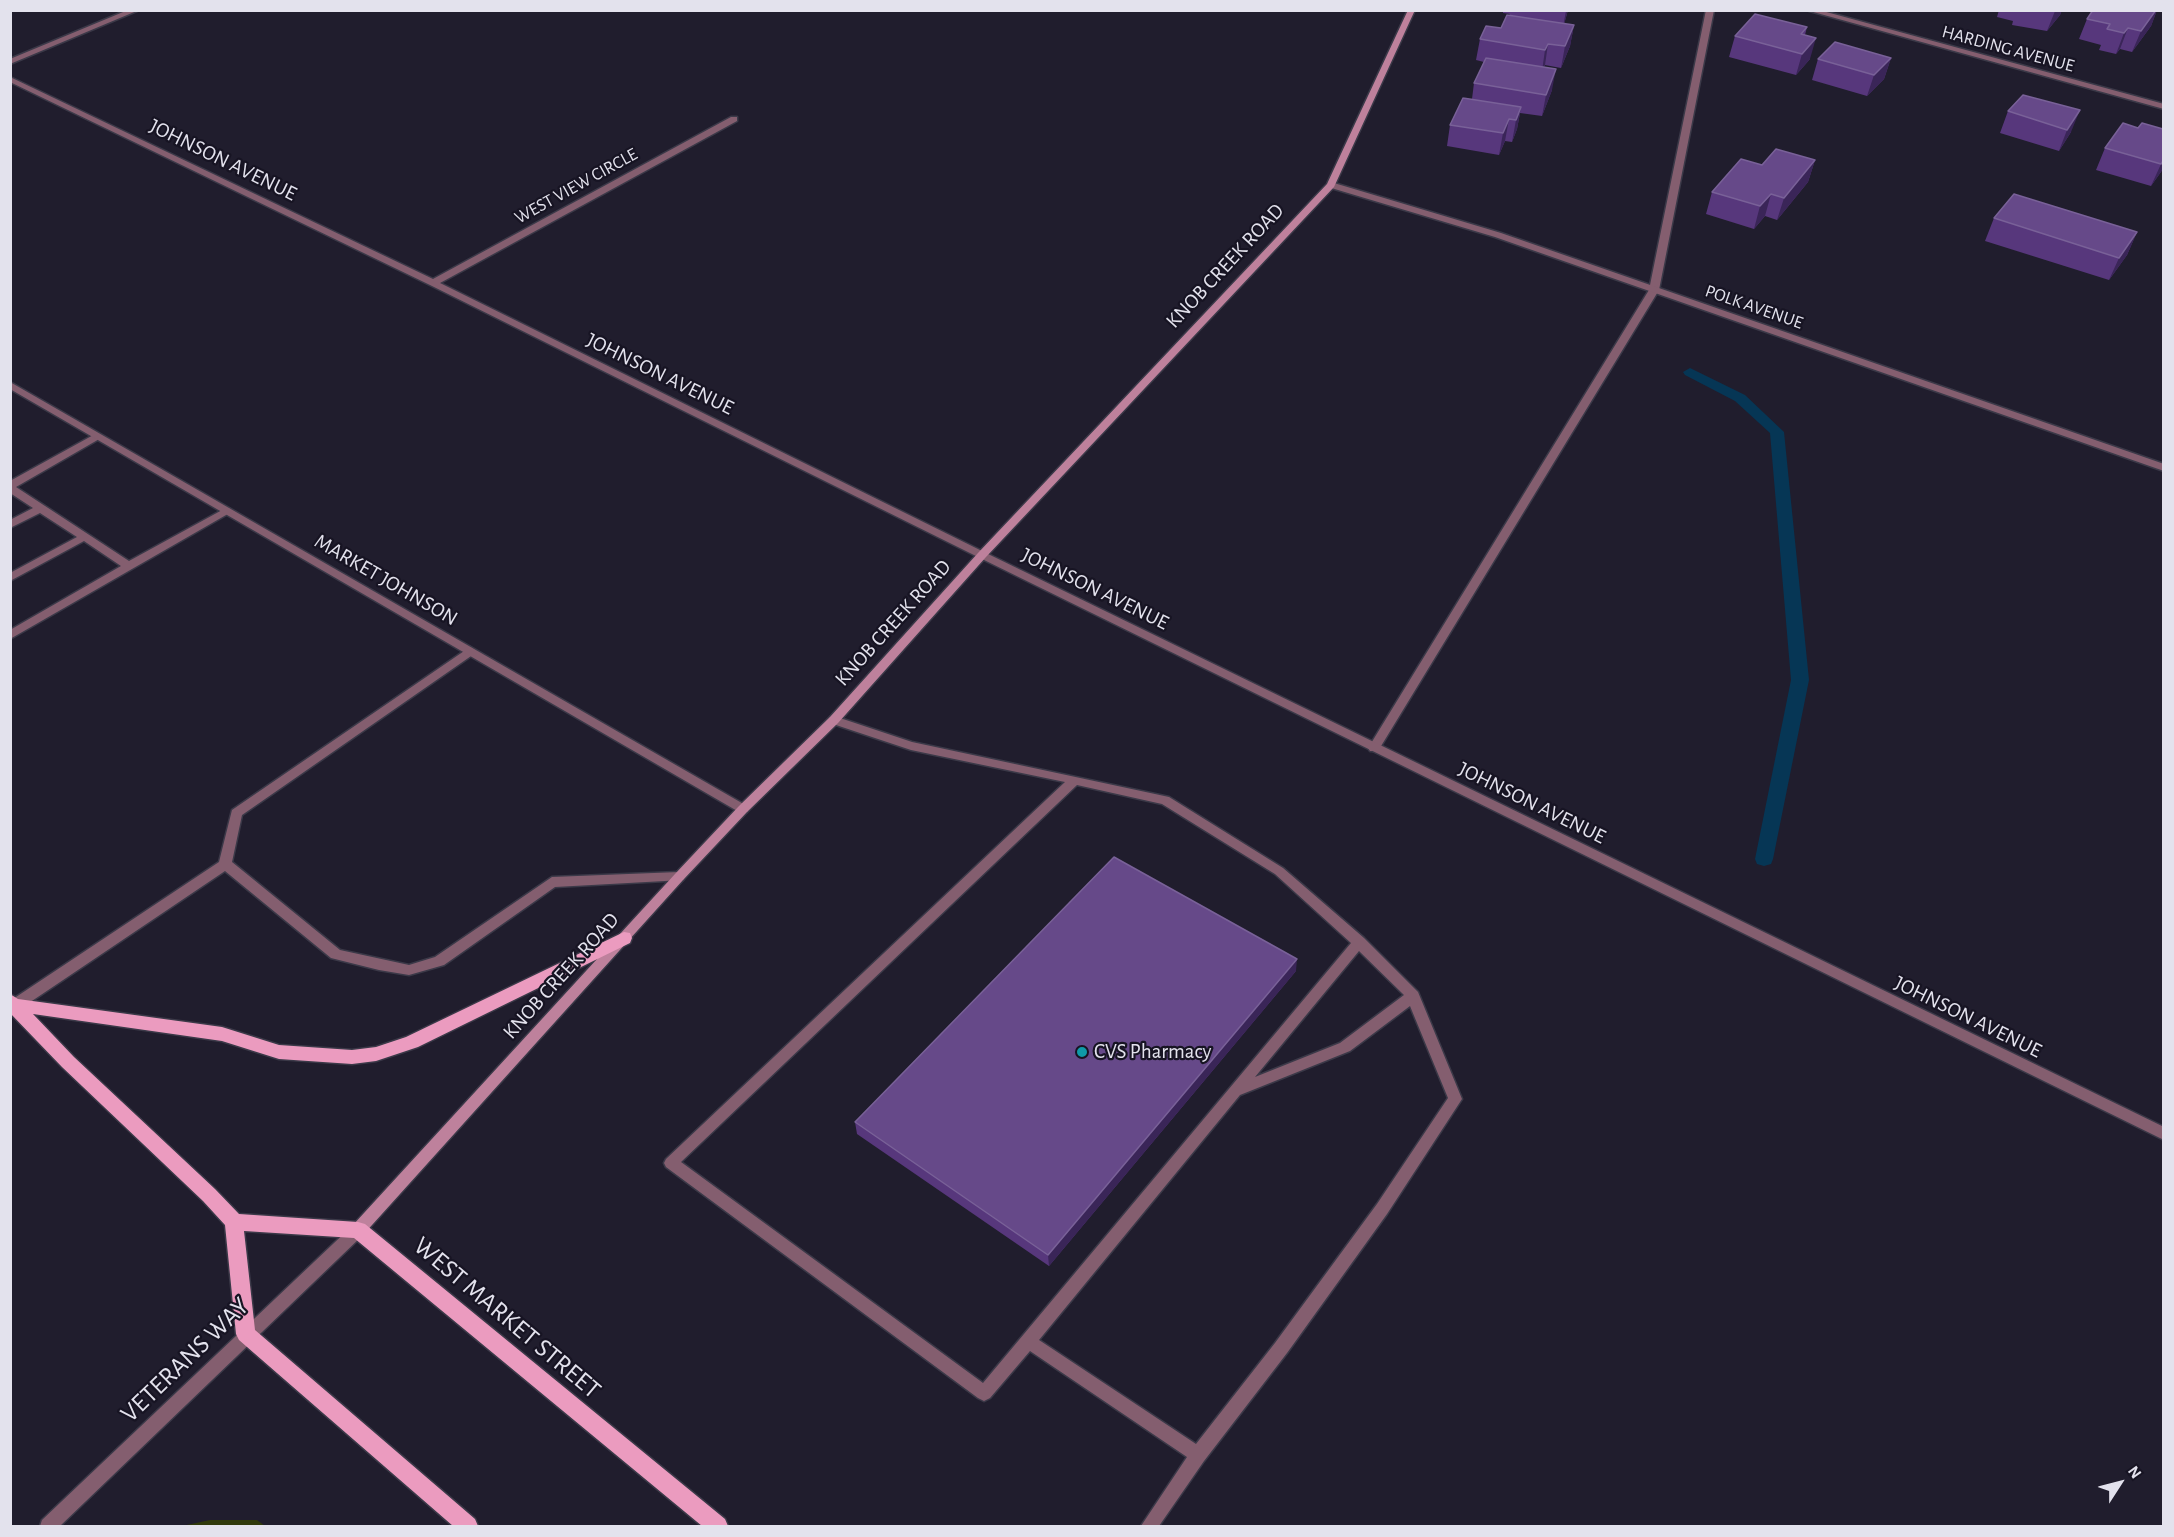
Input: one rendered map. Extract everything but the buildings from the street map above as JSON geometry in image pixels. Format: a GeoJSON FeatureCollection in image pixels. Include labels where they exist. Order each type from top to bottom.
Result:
{"type":"FeatureCollection","features":[{"type":"Feature","properties":{"kind":"main road","name":"KNOB CREEK ROAD"},"geometry":{"type":"LineString","coordinates":[[358,1230],[742,809],[834,720],[982,555],[1331,184],[1412,10]]}},
{"type":"Feature","properties":{"kind":"main road"},"geometry":{"type":"LineString","coordinates":[[13,1003],[222,1034],[279,1052],[352,1057],[376,1054],[411,1042],[624,938]]}},
{"type":"Feature","properties":{"kind":"main road"},"geometry":{"type":"LineString","coordinates":[[13,1003],[68,1062],[209,1195],[234,1222],[246,1334],[468,1527]]}},
{"type":"Feature","properties":{"kind":"main road"},"geometry":{"type":"LineString","coordinates":[[234,1222],[358,1230]]}},
{"type":"Feature","properties":{"kind":"main road","name":"WEST MARKET STREET"},"geometry":{"type":"LineString","coordinates":[[358,1230],[718,1527]]}},
{"type":"Feature","properties":{"kind":"street"},"geometry":{"type":"LineString","coordinates":[[10,62],[136,10]]}},
{"type":"Feature","properties":{"kind":"street"},"geometry":{"type":"LineString","coordinates":[[1374,748],[1654,290],[1710,10]]}},
{"type":"Feature","properties":{"kind":"street","name":"HARDING AVENUE"},"geometry":{"type":"LineString","coordinates":[[1809,10],[2163,107]]}},
{"type":"Feature","properties":{"kind":"street","name":"JOHNSON AVENUE"},"geometry":{"type":"LineString","coordinates":[[10,79],[433,283],[1374,748],[2163,1134]]}},
{"type":"Feature","properties":{"kind":"street","name":"WEST VIEW CIRCLE"},"geometry":{"type":"LineString","coordinates":[[433,283],[734,119]]}},
{"type":"Feature","properties":{"kind":"street","name":"POLK AVENUE"},"geometry":{"type":"LineString","coordinates":[[1331,184],[1498,236],[2163,468]]}},
{"type":"Feature","properties":{"kind":"street","name":"MARKET JOHNSON"},"geometry":{"type":"LineString","coordinates":[[10,385],[742,809]]}},
{"type":"Feature","properties":{"kind":"street"},"geometry":{"type":"LineString","coordinates":[[98,436],[10,487],[129,566]]}},
{"type":"Feature","properties":{"kind":"street"},"geometry":{"type":"LineString","coordinates":[[10,525],[41,508]]}},
{"type":"Feature","properties":{"kind":"street"},"geometry":{"type":"LineString","coordinates":[[10,635],[228,511]]}},
{"type":"Feature","properties":{"kind":"street"},"geometry":{"type":"LineString","coordinates":[[10,578],[84,537]]}},
{"type":"Feature","properties":{"kind":"street"},"geometry":{"type":"LineString","coordinates":[[13,1003],[225,864],[236,813],[470,651]]}},
{"type":"Feature","properties":{"kind":"street"},"geometry":{"type":"LineString","coordinates":[[834,720],[911,746],[1165,800],[1279,871],[1359,942],[1413,996],[1455,1099],[1382,1209],[1281,1348],[1198,1455],[1149,1527]]}},
{"type":"Feature","properties":{"kind":"street"},"geometry":{"type":"LineString","coordinates":[[1075,780],[671,1163],[984,1393],[1359,942]]}},
{"type":"Feature","properties":{"kind":"street"},"geometry":{"type":"LineString","coordinates":[[225,864],[336,954],[409,970],[439,961],[552,882],[680,877]]}},
{"type":"Feature","properties":{"kind":"street"},"geometry":{"type":"LineString","coordinates":[[1235,1091],[1345,1047],[1413,996]]}},
{"type":"Feature","properties":{"kind":"street","name":"VETERANS WAY"},"geometry":{"type":"LineString","coordinates":[[48,1527],[246,1334],[358,1230]]}},
{"type":"Feature","properties":{"kind":"street"},"geometry":{"type":"LineString","coordinates":[[1029,1341],[1198,1455]]}},
{"type":"Feature","properties":{"kind":"green space"},"geometry":{"type":"Polygon","coordinates":[[[210,1520],[257,1520],[265,1526],[182,1526],[210,1520]]]}},
{"type":"Feature","properties":{"kind":"waterway"},"geometry":{"type":"LineString","coordinates":[[1690,372],[1740,398],[1777,432],[1800,680],[1764,859]]}},
{"type":"Feature","properties":{"kind":"place","name":"CVS Pharmacy"},"geometry":{"type":"Point","coordinates":[1082,1052]}}]}
